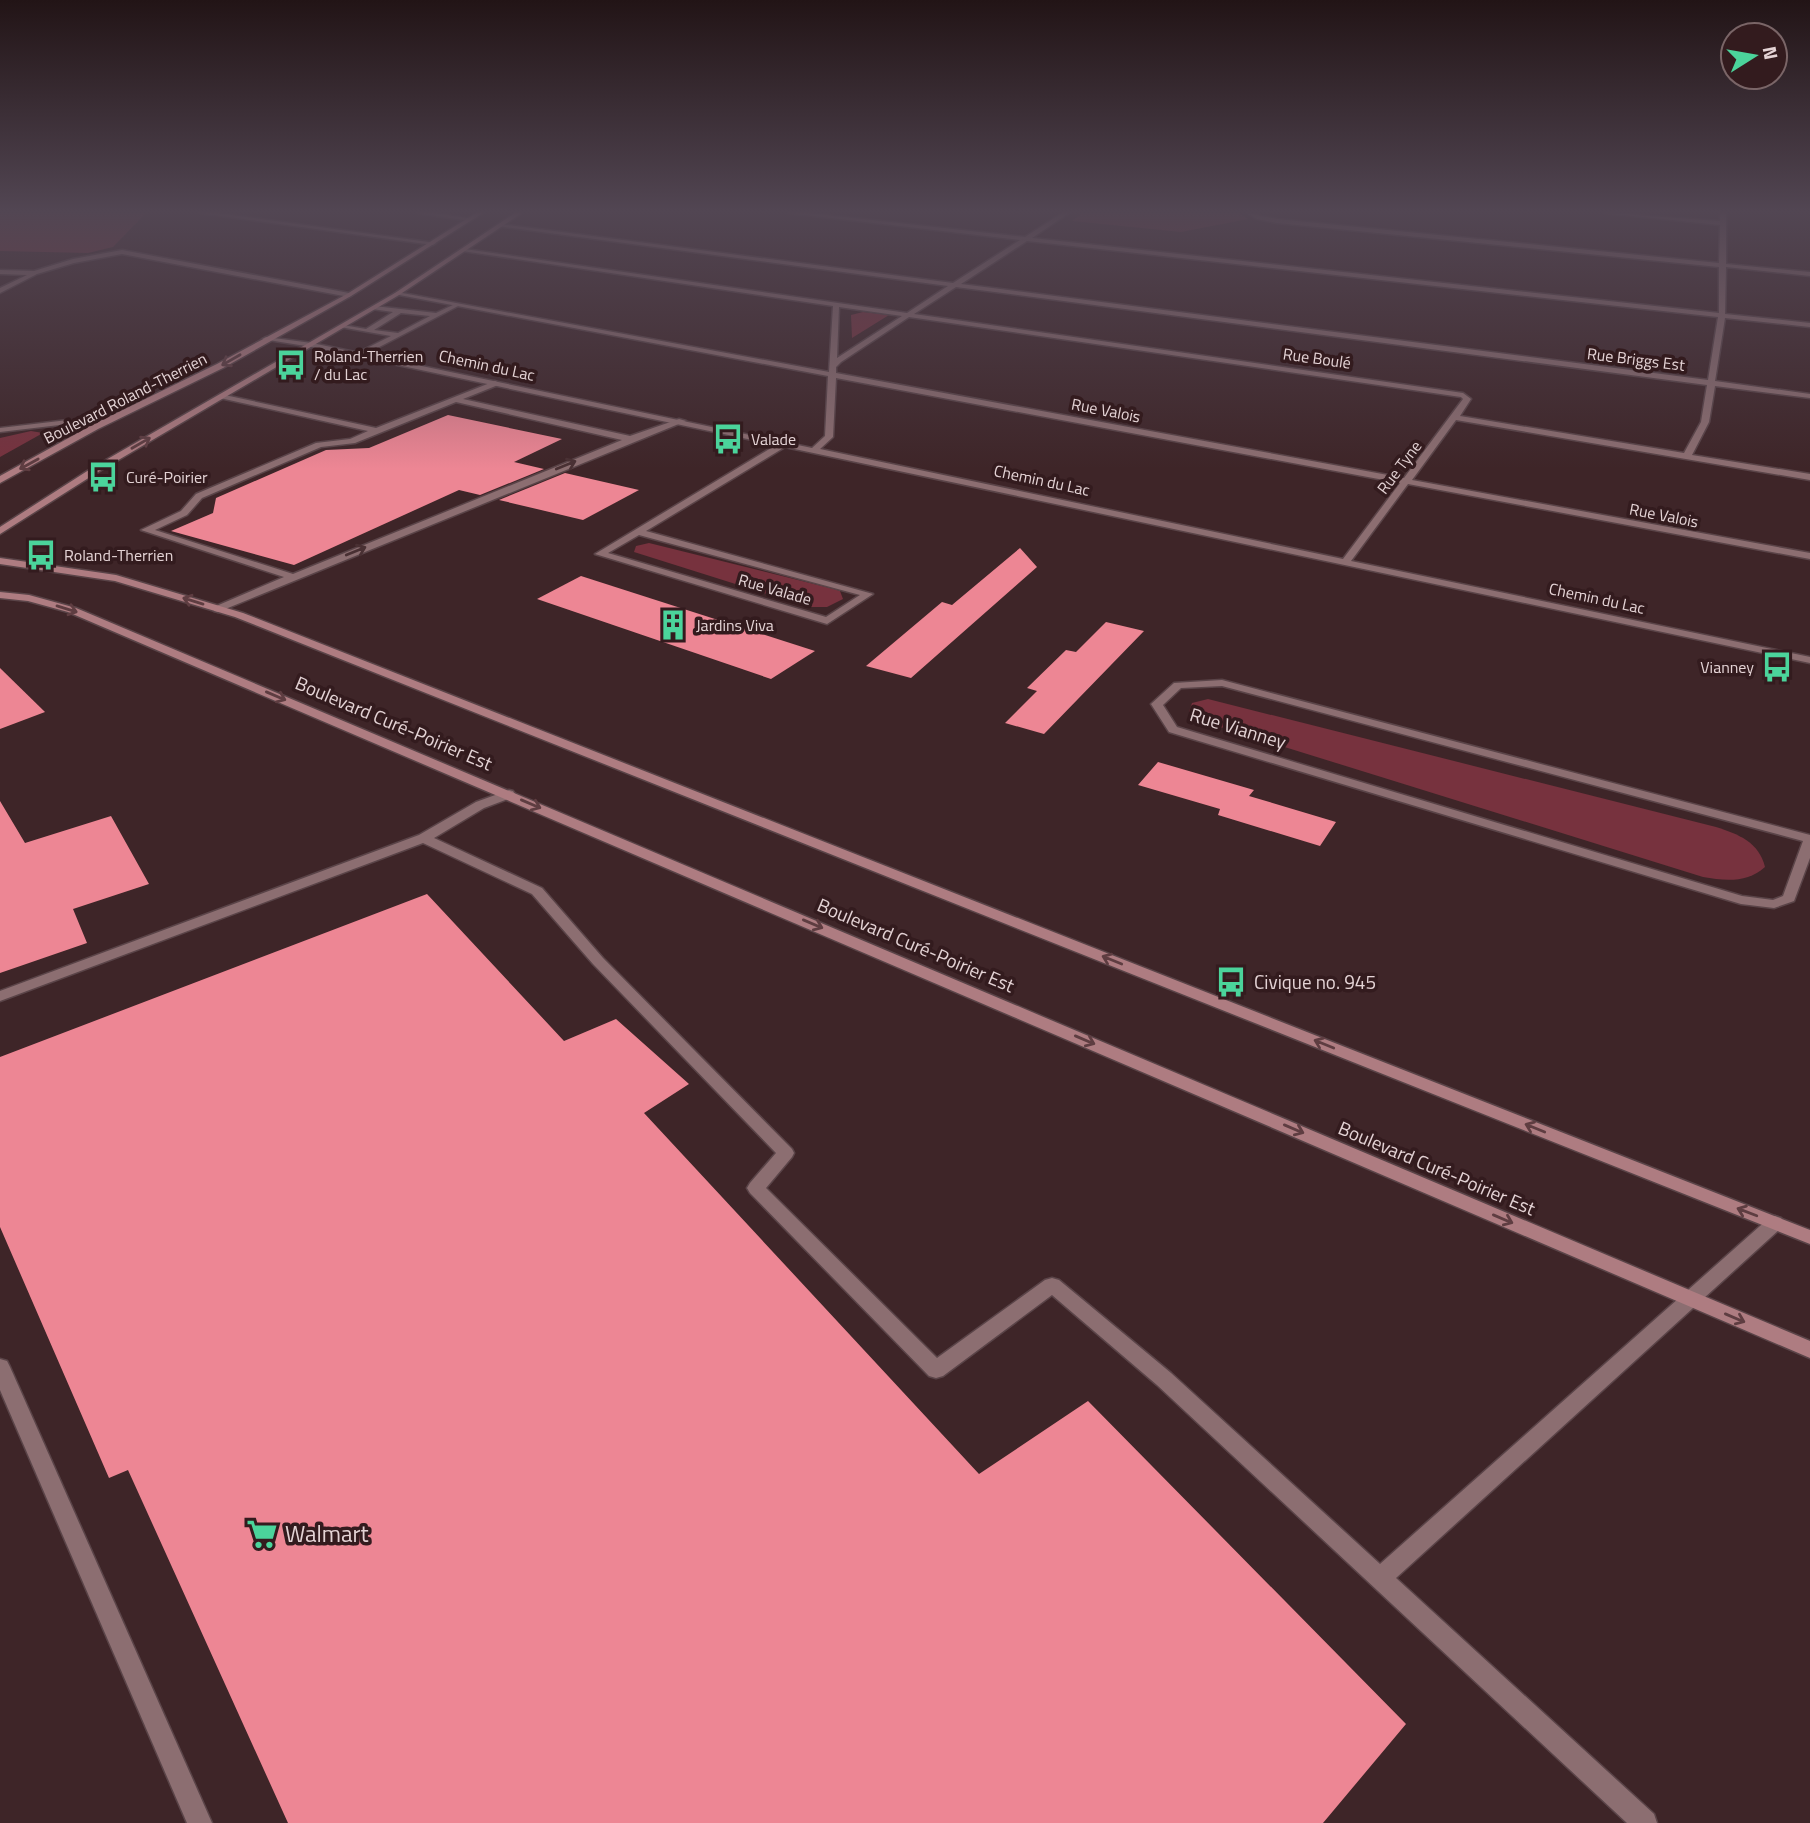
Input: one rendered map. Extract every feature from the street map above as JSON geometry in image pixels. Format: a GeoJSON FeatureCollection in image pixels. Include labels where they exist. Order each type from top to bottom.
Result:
{"type":"FeatureCollection","features":[{"type":"Feature","properties":{"kind":"main road","name":"Boulevard Roland-Therrien"},"geometry":{"type":"LineString","coordinates":[[0,480],[95,427],[220,366],[343,298]]}},
{"type":"Feature","properties":{"kind":"main road"},"geometry":{"type":"LineString","coordinates":[[0,531],[95,470],[390,298]]}},
{"type":"Feature","properties":{"kind":"main road"},"geometry":{"type":"LineString","coordinates":[[0,561],[116,578],[218,609],[1810,1237]]}},
{"type":"Feature","properties":{"kind":"main road","name":"Boulevard Curé-Poirier Est"},"geometry":{"type":"LineString","coordinates":[[0,595],[29,598],[72,610],[1810,1350]]}},
{"type":"Feature","properties":{"kind":"street","name":"Rue Valois"},"geometry":{"type":"LineString","coordinates":[[419,298],[833,370],[1810,556]]}},
{"type":"Feature","properties":{"kind":"street","name":"Rue Boulé"},"geometry":{"type":"LineString","coordinates":[[801,298],[1458,393]]}},
{"type":"Feature","properties":{"kind":"street"},"geometry":{"type":"LineString","coordinates":[[833,370],[838,360],[936,298]]}},
{"type":"Feature","properties":{"kind":"street","name":"Rue Briggs Est"},"geometry":{"type":"LineString","coordinates":[[1058,298],[1810,396]]}},
{"type":"Feature","properties":{"kind":"street"},"geometry":{"type":"LineString","coordinates":[[1559,298],[1810,325]]}},
{"type":"Feature","properties":{"kind":"street"},"geometry":{"type":"LineString","coordinates":[[1687,456],[1705,422],[1723,316],[1723,298]]}},
{"type":"Feature","properties":{"kind":"street"},"geometry":{"type":"LineString","coordinates":[[815,449],[829,438],[836,303]]}},
{"type":"Feature","properties":{"kind":"street"},"geometry":{"type":"LineString","coordinates":[[360,355],[457,305]]}},
{"type":"Feature","properties":{"kind":"street"},"geometry":{"type":"LineString","coordinates":[[374,308],[439,315]]}},
{"type":"Feature","properties":{"kind":"street"},"geometry":{"type":"LineString","coordinates":[[367,331],[400,311]]}},
{"type":"Feature","properties":{"kind":"street"},"geometry":{"type":"LineString","coordinates":[[342,327],[398,335]]}},
{"type":"Feature","properties":{"kind":"street","name":"Chemin du Lac"},"geometry":{"type":"LineString","coordinates":[[266,339],[312,345],[682,421],[1810,660]]}},
{"type":"Feature","properties":{"kind":"street"},"geometry":{"type":"LineString","coordinates":[[293,577],[146,530],[184,513],[199,496],[319,445],[352,441],[495,383]]}},
{"type":"Feature","properties":{"kind":"street","name":"Rue Tyne"},"geometry":{"type":"LineString","coordinates":[[1346,561],[1467,399],[1458,393]]}},
{"type":"Feature","properties":{"kind":"street"},"geometry":{"type":"LineString","coordinates":[[223,396],[377,431]]}},
{"type":"Feature","properties":{"kind":"street"},"geometry":{"type":"LineString","coordinates":[[455,399],[631,439]]}},
{"type":"Feature","properties":{"kind":"street"},"geometry":{"type":"LineString","coordinates":[[1454,417],[1810,477]]}},
{"type":"Feature","properties":{"kind":"street"},"geometry":{"type":"LineString","coordinates":[[218,609],[631,439],[682,421]]}},
{"type":"Feature","properties":{"kind":"street"},"geometry":{"type":"LineString","coordinates":[[0,430],[68,422],[95,427]]}},
{"type":"Feature","properties":{"kind":"street","name":"Rue Valade"},"geometry":{"type":"LineString","coordinates":[[637,531],[868,594],[827,621],[600,554],[637,531],[786,443]]}},
{"type":"Feature","properties":{"kind":"street","name":"Rue Vianney"},"geometry":{"type":"LineString","coordinates":[[1222,684],[1810,839],[1789,898],[1774,904],[1741,900],[1173,729],[1157,705],[1178,685],[1222,684]]}},
{"type":"Feature","properties":{"kind":"street"},"geometry":{"type":"LineString","coordinates":[[0,996],[424,838],[480,805],[509,794]]}},
{"type":"Feature","properties":{"kind":"street"},"geometry":{"type":"LineString","coordinates":[[424,838],[537,891],[598,961],[786,1153],[756,1188],[936,1370],[1052,1285],[1164,1379],[1644,1823]]}},
{"type":"Feature","properties":{"kind":"street"},"geometry":{"type":"LineString","coordinates":[[1380,1578],[1775,1223]]}},
{"type":"Feature","properties":{"kind":"street"},"geometry":{"type":"LineString","coordinates":[[0,1367],[200,1823]]}},
{"type":"Feature","properties":{"kind":"shaded area"},"geometry":{"type":"Polygon","coordinates":[[[863,312],[889,315],[852,338],[851,315],[863,312]]]}},
{"type":"Feature","properties":{"kind":"shaded area"},"geometry":{"type":"Polygon","coordinates":[[[31,431],[43,433],[0,457],[0,438],[31,431]]]}},
{"type":"Feature","properties":{"kind":"shaded area"},"geometry":{"type":"Polygon","coordinates":[[[649,543],[834,589],[840,591],[843,599],[827,607],[808,607],[634,552],[636,546],[649,543]]]}},
{"type":"Feature","properties":{"kind":"shaded area"},"geometry":{"type":"Polygon","coordinates":[[[1208,699],[1716,827],[1740,836],[1753,845],[1765,867],[1744,878],[1728,880],[1703,877],[1201,721],[1189,712],[1192,703],[1208,699]]]}},
{"type":"Feature","properties":{"kind":"building"},"geometry":{"type":"Polygon","coordinates":[[[448,415],[562,439],[514,462],[544,469],[480,495],[459,490],[294,565],[171,531],[213,513],[216,498],[326,450],[369,448],[448,415]]]}},
{"type":"Feature","properties":{"kind":"building"},"geometry":{"type":"Polygon","coordinates":[[[565,473],[639,490],[583,520],[499,500],[565,473]]]}},
{"type":"Feature","properties":{"kind":"building"},"geometry":{"type":"Polygon","coordinates":[[[1020,548],[1037,567],[911,678],[866,666],[942,602],[952,605],[1020,548]]]}},
{"type":"Feature","properties":{"kind":"building","name":"Jardins Viva"},"geometry":{"type":"Polygon","coordinates":[[[581,576],[815,651],[771,679],[537,599],[581,576]]]}},
{"type":"Feature","properties":{"kind":"building"},"geometry":{"type":"Polygon","coordinates":[[[1106,622],[1144,631],[1044,734],[1005,723],[1037,691],[1027,688],[1066,650],[1076,652],[1106,622]]]}},
{"type":"Feature","properties":{"kind":"building"},"geometry":{"type":"Polygon","coordinates":[[[0,668],[45,712],[0,729],[0,668]]]}},
{"type":"Feature","properties":{"kind":"building"},"geometry":{"type":"Polygon","coordinates":[[[1158,762],[1254,790],[1249,796],[1336,822],[1320,846],[1218,815],[1220,809],[1138,785],[1158,762]]]}},
{"type":"Feature","properties":{"kind":"building"},"geometry":{"type":"Polygon","coordinates":[[[0,801],[25,843],[111,816],[149,884],[73,909],[87,943],[0,973],[0,801]]]}},
{"type":"Feature","properties":{"kind":"building"},"geometry":{"type":"Polygon","coordinates":[[[427,894],[564,1041],[616,1019],[689,1084],[644,1113],[979,1474],[1088,1401],[1406,1724],[1323,1823],[288,1823],[128,1470],[109,1478],[0,1227],[0,1057],[427,894]]]}},
{"type":"Feature","properties":{"kind":"place","name":"Roland-Therrien / du Lac"},"geometry":{"type":"Point","coordinates":[291,365]}},
{"type":"Feature","properties":{"kind":"place","name":"Valade"},"geometry":{"type":"Point","coordinates":[728,439]}},
{"type":"Feature","properties":{"kind":"place","name":"Curé-Poirier"},"geometry":{"type":"Point","coordinates":[103,477]}},
{"type":"Feature","properties":{"kind":"place","name":"Roland-Therrien"},"geometry":{"type":"Point","coordinates":[41,555]}},
{"type":"Feature","properties":{"kind":"place","name":"Jardins Viva"},"geometry":{"type":"Point","coordinates":[673,625]}},
{"type":"Feature","properties":{"kind":"place","name":"Vianney"},"geometry":{"type":"Point","coordinates":[1777,667]}},
{"type":"Feature","properties":{"kind":"place","name":"Civique no. 945"},"geometry":{"type":"Point","coordinates":[1231,982]}},
{"type":"Feature","properties":{"kind":"place","name":"Walmart"},"geometry":{"type":"Point","coordinates":[262,1534]}}]}
